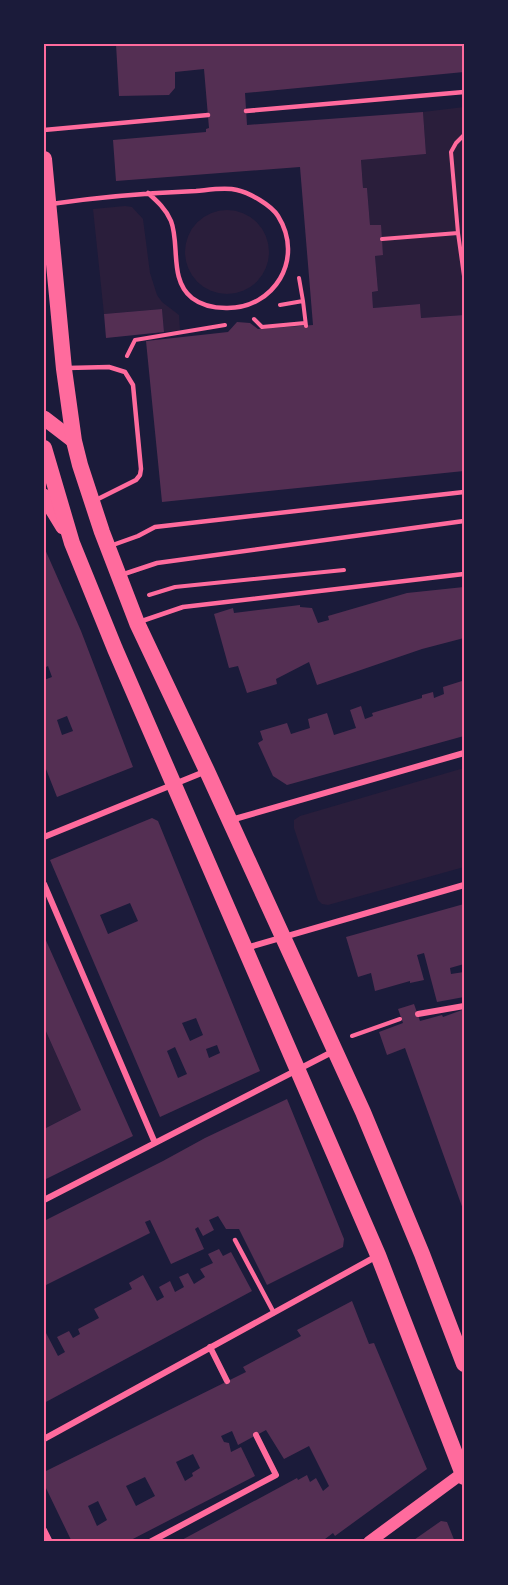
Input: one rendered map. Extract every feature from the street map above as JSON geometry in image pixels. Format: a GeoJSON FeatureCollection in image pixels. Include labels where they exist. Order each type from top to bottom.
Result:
{"type":"FeatureCollection","features":[{"type":"Feature","properties":{"kind":"highway"},"geometry":{"type":"LineString","coordinates":[[44,159],[46,205],[74,441],[107,547],[137,623],[363,1112],[418,1243],[465,1364]]}},
{"type":"Feature","properties":{"kind":"highway"},"geometry":{"type":"LineString","coordinates":[[44,448],[72,543],[172,784],[378,1255],[464,1474]]}},
{"type":"Feature","properties":{"kind":"main road"},"geometry":{"type":"LineString","coordinates":[[44,418],[74,441]]}},
{"type":"Feature","properties":{"kind":"main road"},"geometry":{"type":"LineString","coordinates":[[44,496],[72,543]]}},
{"type":"Feature","properties":{"kind":"main road"},"geometry":{"type":"LineString","coordinates":[[369,1542],[464,1474]]}},
{"type":"Feature","properties":{"kind":"street"},"geometry":{"type":"LineString","coordinates":[[230,821],[465,753]]}},
{"type":"Feature","properties":{"kind":"street"},"geometry":{"type":"LineString","coordinates":[[44,837],[207,771]]}},
{"type":"Feature","properties":{"kind":"street"},"geometry":{"type":"LineString","coordinates":[[44,884],[155,1143]]}},
{"type":"Feature","properties":{"kind":"street"},"geometry":{"type":"LineString","coordinates":[[245,949],[465,885]]}},
{"type":"Feature","properties":{"kind":"street"},"geometry":{"type":"LineString","coordinates":[[418,1014],[465,1006]]}},
{"type":"Feature","properties":{"kind":"street"},"geometry":{"type":"LineString","coordinates":[[44,1200],[298,1070],[333,1047]]}},
{"type":"Feature","properties":{"kind":"street"},"geometry":{"type":"LineString","coordinates":[[44,1439],[378,1255]]}},
{"type":"Feature","properties":{"kind":"street"},"geometry":{"type":"LineString","coordinates":[[210,1347],[227,1381]]}},
{"type":"Feature","properties":{"kind":"street"},"geometry":{"type":"LineString","coordinates":[[150,1542],[276,1475],[256,1435]]}},
{"type":"Feature","properties":{"kind":"street"},"geometry":{"type":"LineString","coordinates":[[44,1530],[50,1542]]}},
{"type":"Feature","properties":{"kind":"lane"},"geometry":{"type":"LineString","coordinates":[[246,111],[465,92]]}},
{"type":"Feature","properties":{"kind":"lane"},"geometry":{"type":"LineString","coordinates":[[44,130],[207,115]]}},
{"type":"Feature","properties":{"kind":"lane"},"geometry":{"type":"LineString","coordinates":[[46,205],[148,193],[235,189],[264,204],[277,215],[286,240],[286,266],[276,285],[262,300],[240,309],[216,308],[190,297],[181,283],[177,268],[176,241],[171,221],[162,205],[148,193]]}},
{"type":"Feature","properties":{"kind":"lane"},"geometry":{"type":"LineString","coordinates":[[64,369],[109,367],[129,376],[133,385],[140,475],[136,480],[93,502]]}},
{"type":"Feature","properties":{"kind":"lane"},"geometry":{"type":"LineString","coordinates":[[107,547],[155,527],[465,492]]}},
{"type":"Feature","properties":{"kind":"lane"},"geometry":{"type":"LineString","coordinates":[[119,576],[157,562],[465,521]]}},
{"type":"Feature","properties":{"kind":"lane"},"geometry":{"type":"LineString","coordinates":[[137,623],[183,607],[465,574]]}},
{"type":"Feature","properties":{"kind":"lane"},"geometry":{"type":"LineString","coordinates":[[235,1240],[274,1313]]}},
{"type":"Feature","properties":{"kind":"path"},"geometry":{"type":"LineString","coordinates":[[465,135],[456,143],[451,152],[458,233],[465,276]]}},
{"type":"Feature","properties":{"kind":"path"},"geometry":{"type":"LineString","coordinates":[[382,239],[458,233]]}},
{"type":"Feature","properties":{"kind":"path"},"geometry":{"type":"LineString","coordinates":[[258,314],[248,318],[255,320],[262,327],[306,325],[298,273]]}},
{"type":"Feature","properties":{"kind":"path"},"geometry":{"type":"LineString","coordinates":[[278,306],[303,301]]}},
{"type":"Feature","properties":{"kind":"path"},"geometry":{"type":"LineString","coordinates":[[120,370],[135,340],[222,327],[229,323]]}},
{"type":"Feature","properties":{"kind":"path"},"geometry":{"type":"LineString","coordinates":[[156,583],[162,600]]}},
{"type":"Feature","properties":{"kind":"path"},"geometry":{"type":"LineString","coordinates":[[333,1047],[400,1019]]}},
{"type":"Feature","properties":{"kind":"shaded area"},"geometry":{"type":"Polygon","coordinates":[[[464,107],[464,315],[421,318],[420,304],[373,308],[372,292],[378,291],[375,256],[383,254],[380,225],[370,225],[367,188],[363,188],[361,160],[426,154],[423,112],[464,107]]]}},
{"type":"Feature","properties":{"kind":"shaded area"},"geometry":{"type":"Polygon","coordinates":[[[132,207],[143,219],[150,273],[157,295],[162,302],[179,315],[180,330],[164,332],[162,309],[104,314],[93,209],[132,207]]]}},
{"type":"Feature","properties":{"kind":"shaded area"},"geometry":{"type":"Polygon","coordinates":[[[227,210],[243,213],[257,222],[266,236],[269,252],[266,268],[257,282],[243,291],[227,294],[211,291],[197,282],[188,268],[185,252],[188,236],[197,222],[211,213],[227,210]]]}},
{"type":"Feature","properties":{"kind":"shaded area"},"geometry":{"type":"Polygon","coordinates":[[[464,768],[464,867],[328,905],[318,900],[294,828],[294,820],[300,816],[464,768]]]}},
{"type":"Feature","properties":{"kind":"shaded area"},"geometry":{"type":"Polygon","coordinates":[[[44,1027],[81,1110],[44,1129],[44,1027]]]}},
{"type":"Feature","properties":{"kind":"building"},"geometry":{"type":"Polygon","coordinates":[[[116,44],[464,44],[464,72],[245,93],[247,125],[423,112],[426,154],[361,160],[363,188],[367,188],[370,225],[381,225],[383,255],[375,256],[378,291],[372,292],[373,308],[420,304],[421,318],[464,315],[464,471],[162,502],[146,341],[228,332],[237,322],[250,323],[258,329],[313,325],[300,167],[116,181],[113,140],[206,132],[209,128],[204,69],[175,72],[175,88],[169,95],[119,96],[116,44]]]}},
{"type":"Feature","properties":{"kind":"building"},"geometry":{"type":"Polygon","coordinates":[[[162,309],[164,332],[106,338],[104,314],[162,309]]]}},
{"type":"Feature","properties":{"kind":"building"},"geometry":{"type":"Polygon","coordinates":[[[44,547],[81,631],[133,767],[57,797],[44,764],[44,680],[52,677],[48,666],[44,668],[44,547]],[[67,716],[57,720],[62,735],[73,731],[67,716]]]}},
{"type":"Feature","properties":{"kind":"building"},"geometry":{"type":"Polygon","coordinates":[[[464,587],[464,638],[422,649],[317,685],[309,662],[276,679],[277,684],[247,693],[238,666],[229,668],[214,614],[233,608],[234,613],[300,605],[300,607],[312,608],[318,623],[329,620],[328,616],[407,593],[464,587]]]}},
{"type":"Feature","properties":{"kind":"building"},"geometry":{"type":"Polygon","coordinates":[[[462,681],[464,736],[287,785],[273,776],[258,743],[263,740],[260,731],[287,723],[291,734],[310,728],[308,719],[327,713],[334,735],[356,728],[350,710],[361,706],[365,719],[373,716],[372,713],[422,698],[422,695],[433,692],[434,698],[444,694],[443,687],[462,681]]]}},
{"type":"Feature","properties":{"kind":"building"},"geometry":{"type":"Polygon","coordinates":[[[152,818],[158,821],[260,1071],[160,1117],[50,860],[152,818]],[[130,903],[100,915],[108,934],[138,921],[130,903]],[[196,1018],[182,1023],[190,1041],[203,1035],[196,1018]],[[217,1045],[206,1049],[209,1058],[220,1053],[217,1045]],[[175,1047],[167,1051],[178,1078],[187,1074],[175,1047]]]}},
{"type":"Feature","properties":{"kind":"building"},"geometry":{"type":"Polygon","coordinates":[[[464,904],[464,964],[450,968],[451,974],[464,972],[464,997],[437,1002],[424,953],[417,955],[424,980],[410,983],[410,981],[375,991],[371,973],[358,977],[346,937],[464,904]]]}},
{"type":"Feature","properties":{"kind":"building"},"geometry":{"type":"Polygon","coordinates":[[[44,936],[133,1136],[44,1180],[44,1129],[81,1110],[44,1027],[44,936]]]}},
{"type":"Feature","properties":{"kind":"building"},"geometry":{"type":"Polygon","coordinates":[[[414,1004],[420,1021],[442,1015],[443,1017],[462,1010],[464,1017],[464,1212],[405,1048],[387,1055],[379,1032],[403,1023],[398,1009],[414,1004]]]}},
{"type":"Feature","properties":{"kind":"building"},"geometry":{"type":"Polygon","coordinates":[[[287,1099],[344,1239],[343,1247],[267,1285],[239,1229],[226,1229],[218,1216],[209,1220],[214,1230],[203,1236],[198,1227],[195,1229],[204,1249],[171,1264],[150,1220],[145,1222],[150,1233],[44,1286],[44,1221],[205,1138],[287,1099]]]}},
{"type":"Feature","properties":{"kind":"building"},"geometry":{"type":"Polygon","coordinates":[[[219,1249],[223,1256],[231,1252],[252,1291],[44,1403],[44,1334],[46,1333],[58,1356],[65,1352],[57,1337],[69,1331],[73,1338],[80,1334],[78,1329],[99,1318],[94,1309],[132,1289],[129,1283],[143,1275],[157,1301],[164,1297],[159,1287],[170,1281],[175,1292],[184,1287],[179,1277],[188,1273],[194,1284],[205,1277],[200,1269],[213,1263],[208,1254],[219,1249]]]}},
{"type":"Feature","properties":{"kind":"building"},"geometry":{"type":"Polygon","coordinates":[[[352,1301],[369,1344],[374,1343],[427,1469],[335,1536],[333,1533],[321,1542],[178,1542],[297,1478],[298,1480],[307,1475],[310,1482],[316,1478],[323,1491],[329,1486],[309,1446],[284,1459],[266,1430],[238,1445],[232,1431],[221,1436],[224,1442],[229,1443],[231,1452],[241,1447],[255,1476],[127,1542],[72,1542],[44,1484],[44,1472],[246,1372],[243,1367],[301,1336],[297,1330],[352,1301]],[[193,1454],[176,1462],[185,1481],[200,1468],[193,1454]],[[145,1477],[126,1486],[136,1506],[155,1496],[145,1477]],[[98,1501],[88,1506],[97,1526],[107,1520],[98,1501]]]}},
{"type":"Feature","properties":{"kind":"building"},"geometry":{"type":"Polygon","coordinates":[[[441,1521],[447,1522],[455,1542],[411,1542],[441,1521]]]}}]}
